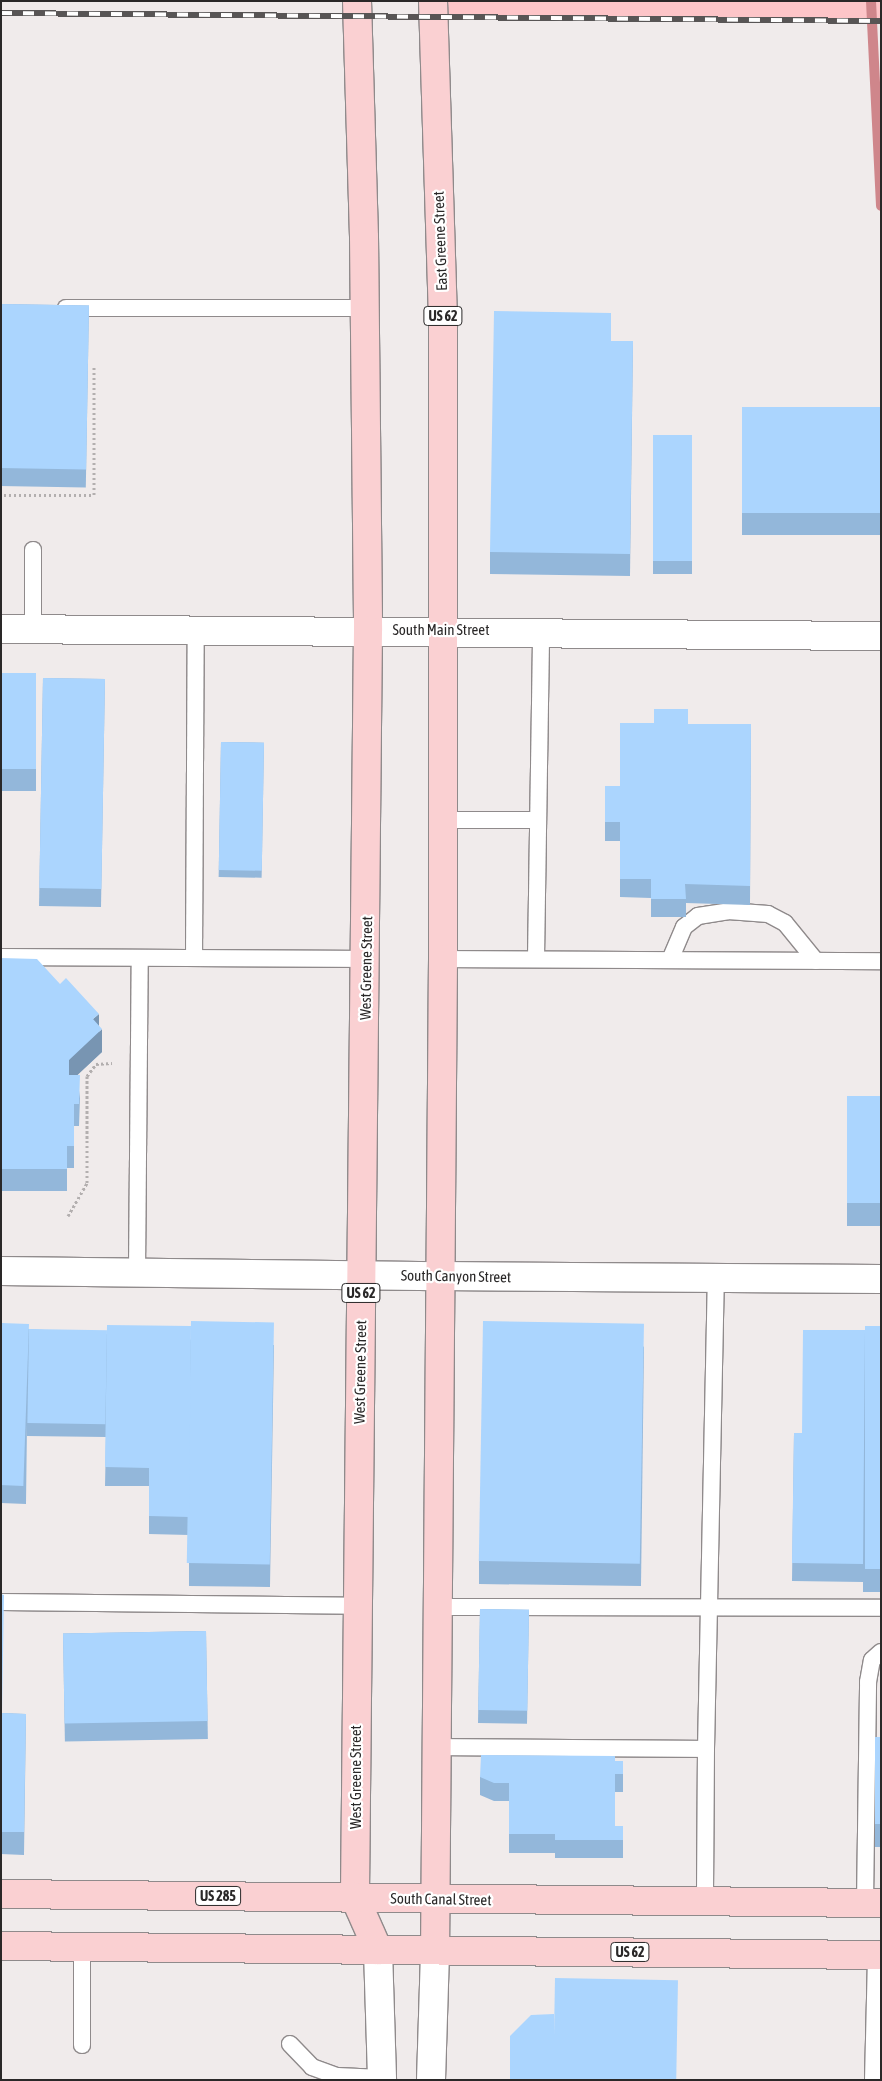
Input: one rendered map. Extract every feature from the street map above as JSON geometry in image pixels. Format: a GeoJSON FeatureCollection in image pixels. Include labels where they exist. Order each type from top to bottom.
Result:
{"type":"FeatureCollection","features":[{"type":"Feature","properties":{"kind":"highway","name":"US 62"},"geometry":{"type":"LineString","coordinates":[[357,1],[365,308],[368,630]]}},
{"type":"Feature","properties":{"kind":"highway","name":"East Greene Street"},"geometry":{"type":"LineString","coordinates":[[433,1],[443,325],[443,630]]}},
{"type":"Feature","properties":{"kind":"highway","name":"West Greene Street"},"geometry":{"type":"LineString","coordinates":[[368,630],[355,1898],[378,1950]]}},
{"type":"Feature","properties":{"kind":"highway","name":"US 62"},"geometry":{"type":"LineString","coordinates":[[435,1950],[443,959],[443,630]]}},
{"type":"Feature","properties":{"kind":"highway","name":"South Canal Street"},"geometry":{"type":"LineString","coordinates":[[1,1894],[873,1903]]}},
{"type":"Feature","properties":{"kind":"highway"},"geometry":{"type":"LineString","coordinates":[[1,1946],[378,1950]]}},
{"type":"Feature","properties":{"kind":"highway","name":"US 62"},"geometry":{"type":"LineString","coordinates":[[378,1950],[878,1955]]}},
{"type":"Feature","properties":{"kind":"street","name":"South Main Street"},"geometry":{"type":"LineString","coordinates":[[1,629],[443,630],[881,636]]}},
{"type":"Feature","properties":{"kind":"street","name":"South Canyon Street"},"geometry":{"type":"LineString","coordinates":[[1,1271],[881,1279]]}},
{"type":"Feature","properties":{"kind":"street","name":"West Greene Street"},"geometry":{"type":"LineString","coordinates":[[378,1950],[382,2079]]}},
{"type":"Feature","properties":{"kind":"street"},"geometry":{"type":"LineString","coordinates":[[431,2080],[435,1950]]}},
{"type":"Feature","properties":{"kind":"lane"},"geometry":{"type":"LineString","coordinates":[[48,307],[365,308]]}},
{"type":"Feature","properties":{"kind":"lane"},"geometry":{"type":"LineString","coordinates":[[33,550],[33,629]]}},
{"type":"Feature","properties":{"kind":"lane"},"geometry":{"type":"LineString","coordinates":[[194,958],[196,629]]}},
{"type":"Feature","properties":{"kind":"lane"},"geometry":{"type":"LineString","coordinates":[[536,958],[536,820],[541,631]]}},
{"type":"Feature","properties":{"kind":"lane"},"geometry":{"type":"LineString","coordinates":[[443,820],[536,820]]}},
{"type":"Feature","properties":{"kind":"lane"},"geometry":{"type":"LineString","coordinates":[[670,960],[684,928],[698,916],[728,912],[768,914],[785,923],[816,961]]}},
{"type":"Feature","properties":{"kind":"lane"},"geometry":{"type":"LineString","coordinates":[[1,957],[366,959]]}},
{"type":"Feature","properties":{"kind":"lane"},"geometry":{"type":"LineString","coordinates":[[137,1272],[140,958]]}},
{"type":"Feature","properties":{"kind":"lane"},"geometry":{"type":"LineString","coordinates":[[443,959],[881,961]]}},
{"type":"Feature","properties":{"kind":"lane"},"geometry":{"type":"LineString","coordinates":[[705,1902],[707,1607],[716,1278]]}},
{"type":"Feature","properties":{"kind":"lane"},"geometry":{"type":"LineString","coordinates":[[1,1602],[357,1606]]}},
{"type":"Feature","properties":{"kind":"lane"},"geometry":{"type":"LineString","coordinates":[[437,1607],[881,1608]]}},
{"type":"Feature","properties":{"kind":"lane"},"geometry":{"type":"LineString","coordinates":[[873,1903],[868,1682],[872,1660],[881,1652]]}},
{"type":"Feature","properties":{"kind":"lane"},"geometry":{"type":"LineString","coordinates":[[437,1747],[706,1749]]}},
{"type":"Feature","properties":{"kind":"lane"},"geometry":{"type":"LineString","coordinates":[[82,1947],[82,2045]]}},
{"type":"Feature","properties":{"kind":"lane"},"geometry":{"type":"LineString","coordinates":[[873,2080],[878,2028],[878,1955]]}},
{"type":"Feature","properties":{"kind":"lane"},"geometry":{"type":"LineString","coordinates":[[290,2044],[312,2067],[337,2076],[382,2079]]}},
{"type":"Feature","properties":{"kind":"path"},"geometry":{"type":"LineString","coordinates":[[4,495],[94,496],[94,365]]}},
{"type":"Feature","properties":{"kind":"path"},"geometry":{"type":"LineString","coordinates":[[68,1216],[87,1183],[87,1076],[96,1064],[116,1063],[116,1056]]}},
{"type":"Feature","properties":{"kind":"shaded area"},"geometry":{"type":"Polygon","coordinates":[[[433,1],[881,1],[881,21],[434,17],[433,1]]]}},
{"type":"Feature","properties":{"kind":"building"},"geometry":{"type":"Polygon","coordinates":[[[1,304],[89,306],[86,470],[1,468],[1,304]]]}},
{"type":"Feature","properties":{"kind":"building"},"geometry":{"type":"Polygon","coordinates":[[[494,311],[611,313],[611,341],[633,341],[630,554],[490,552],[494,311]]]}},
{"type":"Feature","properties":{"kind":"building"},"geometry":{"type":"Polygon","coordinates":[[[742,407],[881,407],[881,513],[742,513],[742,407]]]}},
{"type":"Feature","properties":{"kind":"building"},"geometry":{"type":"Polygon","coordinates":[[[653,435],[692,435],[692,561],[653,561],[653,435]]]}},
{"type":"Feature","properties":{"kind":"building"},"geometry":{"type":"Polygon","coordinates":[[[1,673],[36,673],[36,769],[1,769],[1,673]]]}},
{"type":"Feature","properties":{"kind":"building"},"geometry":{"type":"Polygon","coordinates":[[[43,678],[105,679],[101,889],[39,888],[43,678]]]}},
{"type":"Feature","properties":{"kind":"building"},"geometry":{"type":"Polygon","coordinates":[[[654,709],[688,709],[688,724],[751,724],[750,886],[685,884],[686,899],[651,899],[651,879],[620,879],[620,822],[605,822],[605,786],[620,786],[620,723],[654,723],[654,709]]]}},
{"type":"Feature","properties":{"kind":"building"},"geometry":{"type":"Polygon","coordinates":[[[221,742],[264,743],[262,871],[219,870],[221,742]]]}},
{"type":"Feature","properties":{"kind":"building"},"geometry":{"type":"Polygon","coordinates":[[[1,958],[37,959],[60,984],[66,978],[99,1014],[93,1019],[102,1029],[69,1060],[69,1075],[80,1075],[79,1104],[74,1104],[74,1146],[67,1146],[67,1169],[1,1169],[1,958]]]}},
{"type":"Feature","properties":{"kind":"building"},"geometry":{"type":"Polygon","coordinates":[[[847,1096],[881,1096],[881,1203],[847,1203],[847,1096]]]}},
{"type":"Feature","properties":{"kind":"building"},"geometry":{"type":"Polygon","coordinates":[[[191,1321],[274,1322],[270,1564],[187,1563],[191,1321]]]}},
{"type":"Feature","properties":{"kind":"building"},"geometry":{"type":"Polygon","coordinates":[[[483,1321],[644,1324],[640,1564],[479,1561],[483,1321]]]}},
{"type":"Feature","properties":{"kind":"building"},"geometry":{"type":"Polygon","coordinates":[[[1,1323],[29,1324],[23,1486],[1,1485],[1,1323]]]}},
{"type":"Feature","properties":{"kind":"building"},"geometry":{"type":"Polygon","coordinates":[[[107,1325],[191,1326],[189,1517],[149,1516],[149,1468],[105,1467],[107,1325]]]}},
{"type":"Feature","properties":{"kind":"building"},"geometry":{"type":"Polygon","coordinates":[[[865,1326],[881,1326],[881,1569],[865,1569],[865,1326]]]}},
{"type":"Feature","properties":{"kind":"building"},"geometry":{"type":"Polygon","coordinates":[[[29,1329],[107,1330],[105,1424],[27,1423],[29,1329]]]}},
{"type":"Feature","properties":{"kind":"building"},"geometry":{"type":"Polygon","coordinates":[[[803,1330],[865,1330],[863,1564],[792,1563],[794,1433],[802,1433],[803,1330]]]}},
{"type":"Feature","properties":{"kind":"building"},"geometry":{"type":"Polygon","coordinates":[[[1,1594],[4,1595],[2,1713],[26,1714],[24,1832],[1,1832],[1,1594]]]}},
{"type":"Feature","properties":{"kind":"building"},"geometry":{"type":"Polygon","coordinates":[[[480,1609],[529,1610],[527,1711],[478,1710],[480,1609]]]}},
{"type":"Feature","properties":{"kind":"building"},"geometry":{"type":"Polygon","coordinates":[[[206,1631],[208,1721],[65,1723],[63,1633],[206,1631]]]}},
{"type":"Feature","properties":{"kind":"building"},"geometry":{"type":"Polygon","coordinates":[[[875,1737],[881,1737],[881,1824],[875,1824],[875,1737]]]}},
{"type":"Feature","properties":{"kind":"building"},"geometry":{"type":"Polygon","coordinates":[[[481,1755],[615,1756],[615,1761],[623,1761],[623,1774],[615,1774],[615,1826],[623,1826],[623,1840],[555,1840],[555,1834],[509,1834],[509,1783],[494,1783],[480,1777],[481,1755]]]}},
{"type":"Feature","properties":{"kind":"building"},"geometry":{"type":"Polygon","coordinates":[[[555,1978],[678,1980],[676,2080],[553,2080],[555,1978]]]}},
{"type":"Feature","properties":{"kind":"building"},"geometry":{"type":"Polygon","coordinates":[[[554,2014],[554,2080],[510,2080],[510,2036],[531,2015],[554,2014]]]}},
{"type":"Feature","properties":{"kind":"waterway"},"geometry":{"type":"LineString","coordinates":[[871,1],[881,206]]}},
{"type":"Feature","properties":{"kind":"railway"},"geometry":{"type":"LineString","coordinates":[[1,13],[881,21]]}}]}
